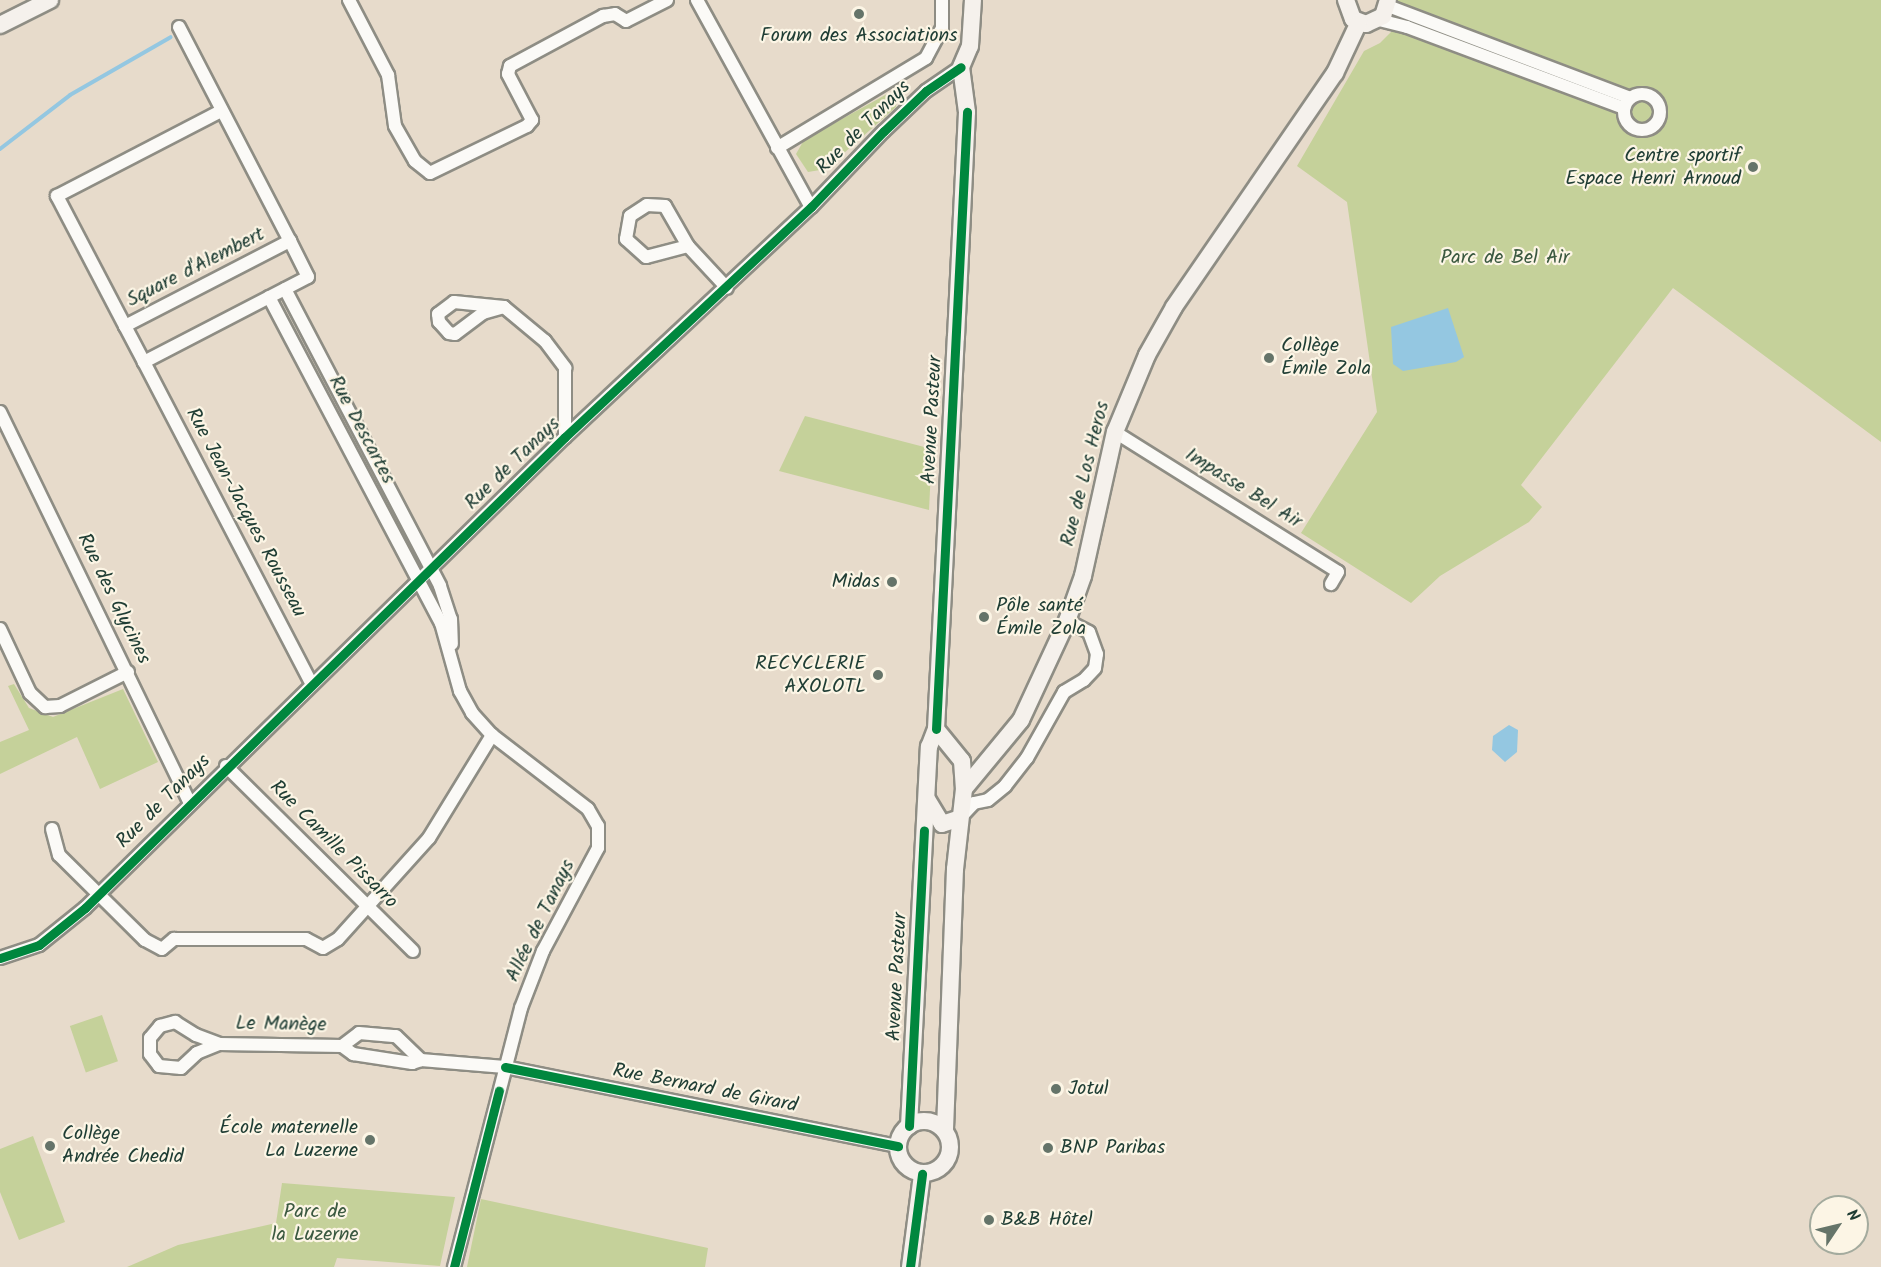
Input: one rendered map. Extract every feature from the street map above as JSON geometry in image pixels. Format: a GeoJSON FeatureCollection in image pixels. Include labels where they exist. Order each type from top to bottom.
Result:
{"type":"FeatureCollection","features":[{"type":"Feature","properties":{"kind":"main road"},"geometry":{"type":"LineString","coordinates":[[0,25],[50,0]]}},
{"type":"Feature","properties":{"kind":"main road","name":"Avenue Pasteur"},"geometry":{"type":"LineString","coordinates":[[898,1146],[909,1126],[929,747],[936,729],[967,112],[960,67],[970,46],[973,0]]}},
{"type":"Feature","properties":{"kind":"main road"},"geometry":{"type":"LineString","coordinates":[[1346,0],[1348,13],[1359,22],[1385,9]]}},
{"type":"Feature","properties":{"kind":"main road","name":"Rue de Los Heros"},"geometry":{"type":"LineString","coordinates":[[964,789],[998,752],[1021,720],[1067,621],[1083,576],[1115,432],[1133,384],[1174,307],[1335,73],[1359,22]]}},
{"type":"Feature","properties":{"kind":"main road"},"geometry":{"type":"LineString","coordinates":[[898,1146],[906,1166],[921,1174],[933,1172],[946,1162],[951,1146],[945,1131],[949,984],[964,789],[962,761],[936,729]]}},
{"type":"Feature","properties":{"kind":"main road"},"geometry":{"type":"LineString","coordinates":[[957,752],[985,757],[998,752]]}},
{"type":"Feature","properties":{"kind":"main road"},"geometry":{"type":"LineString","coordinates":[[926,798],[937,821],[951,824],[960,818]]}},
{"type":"Feature","properties":{"kind":"main road"},"geometry":{"type":"LineString","coordinates":[[909,1126],[929,1121],[945,1131]]}},
{"type":"Feature","properties":{"kind":"main road"},"geometry":{"type":"LineString","coordinates":[[910,1267],[921,1174]]}},
{"type":"Feature","properties":{"kind":"street"},"geometry":{"type":"LineString","coordinates":[[349,0],[388,75],[395,126],[415,161],[430,173],[527,126],[532,120],[508,74],[510,66],[603,16],[615,14],[626,21],[667,0]]}},
{"type":"Feature","properties":{"kind":"street"},"geometry":{"type":"LineString","coordinates":[[698,0],[811,207]]}},
{"type":"Feature","properties":{"kind":"street"},"geometry":{"type":"LineString","coordinates":[[777,148],[926,58],[942,28],[942,0]]}},
{"type":"Feature","properties":{"kind":"street"},"geometry":{"type":"LineString","coordinates":[[1385,9],[1407,27],[1627,103]]}},
{"type":"Feature","properties":{"kind":"street"},"geometry":{"type":"LineString","coordinates":[[179,27],[290,241]]}},
{"type":"Feature","properties":{"kind":"street","name":"Rue de Tanays"},"geometry":{"type":"LineString","coordinates":[[0,958],[39,945],[98,894],[226,766],[566,437],[811,207],[926,91],[960,67]]}},
{"type":"Feature","properties":{"kind":"street"},"geometry":{"type":"LineString","coordinates":[[125,326],[57,196],[221,111]]}},
{"type":"Feature","properties":{"kind":"street"},"geometry":{"type":"LineString","coordinates":[[687,246],[646,257],[626,239],[630,216],[647,205],[666,206],[687,246],[727,288]]}},
{"type":"Feature","properties":{"kind":"street","name":"Square d'Alembert"},"geometry":{"type":"LineString","coordinates":[[290,241],[309,277],[285,289],[144,362],[125,326],[290,241]]}},
{"type":"Feature","properties":{"kind":"street","name":"Rue Descartes"},"geometry":{"type":"LineString","coordinates":[[285,289],[432,569],[447,603],[454,669]]}},
{"type":"Feature","properties":{"kind":"street","name":"Rue Descartes"},"geometry":{"type":"LineString","coordinates":[[269,297],[441,623],[454,669]]}},
{"type":"Feature","properties":{"kind":"street"},"geometry":{"type":"LineString","coordinates":[[504,306],[483,313],[454,333],[443,328],[438,314],[444,307],[464,301],[504,306],[561,359],[565,368],[566,437]]}},
{"type":"Feature","properties":{"kind":"street","name":"Rue Jean-Jacques Rousseau"},"geometry":{"type":"LineString","coordinates":[[144,362],[311,683]]}},
{"type":"Feature","properties":{"kind":"street","name":"Rue des Glycines"},"geometry":{"type":"LineString","coordinates":[[0,412],[190,803]]}},
{"type":"Feature","properties":{"kind":"street","name":"Impasse Bel Air"},"geometry":{"type":"LineString","coordinates":[[1115,432],[1338,572],[1331,584]]}},
{"type":"Feature","properties":{"kind":"street"},"geometry":{"type":"LineString","coordinates":[[960,818],[974,803],[988,800],[1005,786],[1027,758],[1057,700],[1095,668],[1097,654],[1089,632],[1067,621]]}},
{"type":"Feature","properties":{"kind":"street"},"geometry":{"type":"LineString","coordinates":[[0,629],[30,693],[45,707],[60,706],[128,672]]}},
{"type":"Feature","properties":{"kind":"street"},"geometry":{"type":"LineString","coordinates":[[52,829],[59,855],[145,940],[162,949],[174,939],[306,939],[323,948],[338,939],[429,838],[492,735],[472,713],[460,691],[454,669]]}},
{"type":"Feature","properties":{"kind":"street","name":"Allée de Tanays"},"geometry":{"type":"LineString","coordinates":[[492,735],[588,809],[598,826],[598,848],[543,951],[505,1067]]}},
{"type":"Feature","properties":{"kind":"street","name":"Rue Camille Pissarro"},"geometry":{"type":"LineString","coordinates":[[226,766],[413,951]]}},
{"type":"Feature","properties":{"kind":"street","name":"Le Manège"},"geometry":{"type":"LineString","coordinates":[[219,1044],[174,1070],[159,1066],[148,1046],[160,1026],[175,1022],[219,1044],[342,1046],[353,1054],[412,1064],[421,1060],[505,1067]]}},
{"type":"Feature","properties":{"kind":"street","name":"Le Manège"},"geometry":{"type":"LineString","coordinates":[[342,1046],[359,1033],[396,1036],[421,1060]]}},
{"type":"Feature","properties":{"kind":"street"},"geometry":{"type":"LineString","coordinates":[[454,1267],[505,1067]]}},
{"type":"Feature","properties":{"kind":"street","name":"Rue Bernard de Girard"},"geometry":{"type":"LineString","coordinates":[[505,1067],[898,1146]]}},
{"type":"Feature","properties":{"kind":"green space","name":"Parc de Bel Air"},"geometry":{"type":"Polygon","coordinates":[[[1397,0],[1881,0],[1881,442],[1673,288],[1521,485],[1542,507],[1529,522],[1440,576],[1411,603],[1301,533],[1377,412],[1347,202],[1297,166],[1364,51],[1380,43],[1403,20],[1397,0]]]}},
{"type":"Feature","properties":{"kind":"green space"},"geometry":{"type":"Polygon","coordinates":[[[887,94],[897,95],[896,107],[826,169],[808,172],[796,154],[804,140],[887,94]]]}},
{"type":"Feature","properties":{"kind":"green space"},"geometry":{"type":"Polygon","coordinates":[[[805,416],[932,449],[929,510],[779,471],[805,416]]]}},
{"type":"Feature","properties":{"kind":"green space"},"geometry":{"type":"Polygon","coordinates":[[[14,684],[29,708],[53,717],[123,689],[158,762],[100,789],[77,737],[0,774],[0,742],[29,730],[8,686],[14,684]]]}},
{"type":"Feature","properties":{"kind":"green space"},"geometry":{"type":"Polygon","coordinates":[[[102,1015],[118,1061],[86,1072],[70,1026],[102,1015]]]}},
{"type":"Feature","properties":{"kind":"green space"},"geometry":{"type":"Polygon","coordinates":[[[33,1136],[65,1222],[19,1240],[0,1192],[0,1149],[33,1136]]]}},
{"type":"Feature","properties":{"kind":"green space","name":"Parc de la Luzerne"},"geometry":{"type":"Polygon","coordinates":[[[282,1183],[455,1197],[440,1266],[337,1258],[334,1267],[127,1267],[178,1245],[276,1223],[282,1183]]]}},
{"type":"Feature","properties":{"kind":"green space"},"geometry":{"type":"Polygon","coordinates":[[[481,1199],[708,1248],[705,1267],[467,1267],[481,1199]]]}},
{"type":"Feature","properties":{"kind":"water"},"geometry":{"type":"Polygon","coordinates":[[[1448,308],[1464,357],[1456,362],[1403,371],[1393,364],[1391,327],[1448,308]]]}},
{"type":"Feature","properties":{"kind":"water"},"geometry":{"type":"Polygon","coordinates":[[[1509,725],[1518,730],[1517,752],[1505,762],[1492,750],[1493,736],[1509,725]]]}},
{"type":"Feature","properties":{"kind":"waterway"},"geometry":{"type":"LineString","coordinates":[[0,149],[70,95],[171,37]]}},
{"type":"Feature","properties":{"kind":"cycle path"},"geometry":{"type":"LineString","coordinates":[[0,958],[39,945],[85,908],[565,437],[811,207],[926,91],[961,67]]}},
{"type":"Feature","properties":{"kind":"cycle path"},"geometry":{"type":"LineString","coordinates":[[936,729],[967,112]]}},
{"type":"Feature","properties":{"kind":"cycle path"},"geometry":{"type":"LineString","coordinates":[[909,1126],[924,830]]}},
{"type":"Feature","properties":{"kind":"cycle path"},"geometry":{"type":"LineString","coordinates":[[505,1067],[898,1146]]}},
{"type":"Feature","properties":{"kind":"cycle path"},"geometry":{"type":"LineString","coordinates":[[454,1267],[499,1091]]}},
{"type":"Feature","properties":{"kind":"cycle path"},"geometry":{"type":"LineString","coordinates":[[910,1267],[922,1174]]}},
{"type":"Feature","properties":{"kind":"place","name":"Forum des Associations"},"geometry":{"type":"Point","coordinates":[859,14]}},
{"type":"Feature","properties":{"kind":"place","name":"Centre sportif Espace Henri Arnoud"},"geometry":{"type":"Point","coordinates":[1753,167]}},
{"type":"Feature","properties":{"kind":"place","name":"Collège Émile Zola"},"geometry":{"type":"Point","coordinates":[1269,358]}},
{"type":"Feature","properties":{"kind":"place","name":"Midas"},"geometry":{"type":"Point","coordinates":[892,582]}},
{"type":"Feature","properties":{"kind":"place","name":"Pôle santé Émile Zola"},"geometry":{"type":"Point","coordinates":[984,617]}},
{"type":"Feature","properties":{"kind":"place","name":"RECYCLERIE AXOLOTL"},"geometry":{"type":"Point","coordinates":[878,675]}},
{"type":"Feature","properties":{"kind":"place","name":"Jotul"},"geometry":{"type":"Point","coordinates":[1056,1089]}},
{"type":"Feature","properties":{"kind":"place","name":"École maternelle La Luzerne"},"geometry":{"type":"Point","coordinates":[370,1140]}},
{"type":"Feature","properties":{"kind":"place","name":"Collège Andrée Chedid"},"geometry":{"type":"Point","coordinates":[50,1146]}},
{"type":"Feature","properties":{"kind":"place","name":"BNP Paribas"},"geometry":{"type":"Point","coordinates":[1048,1148]}},
{"type":"Feature","properties":{"kind":"place","name":"B&B Hôtel"},"geometry":{"type":"Point","coordinates":[989,1220]}}]}
